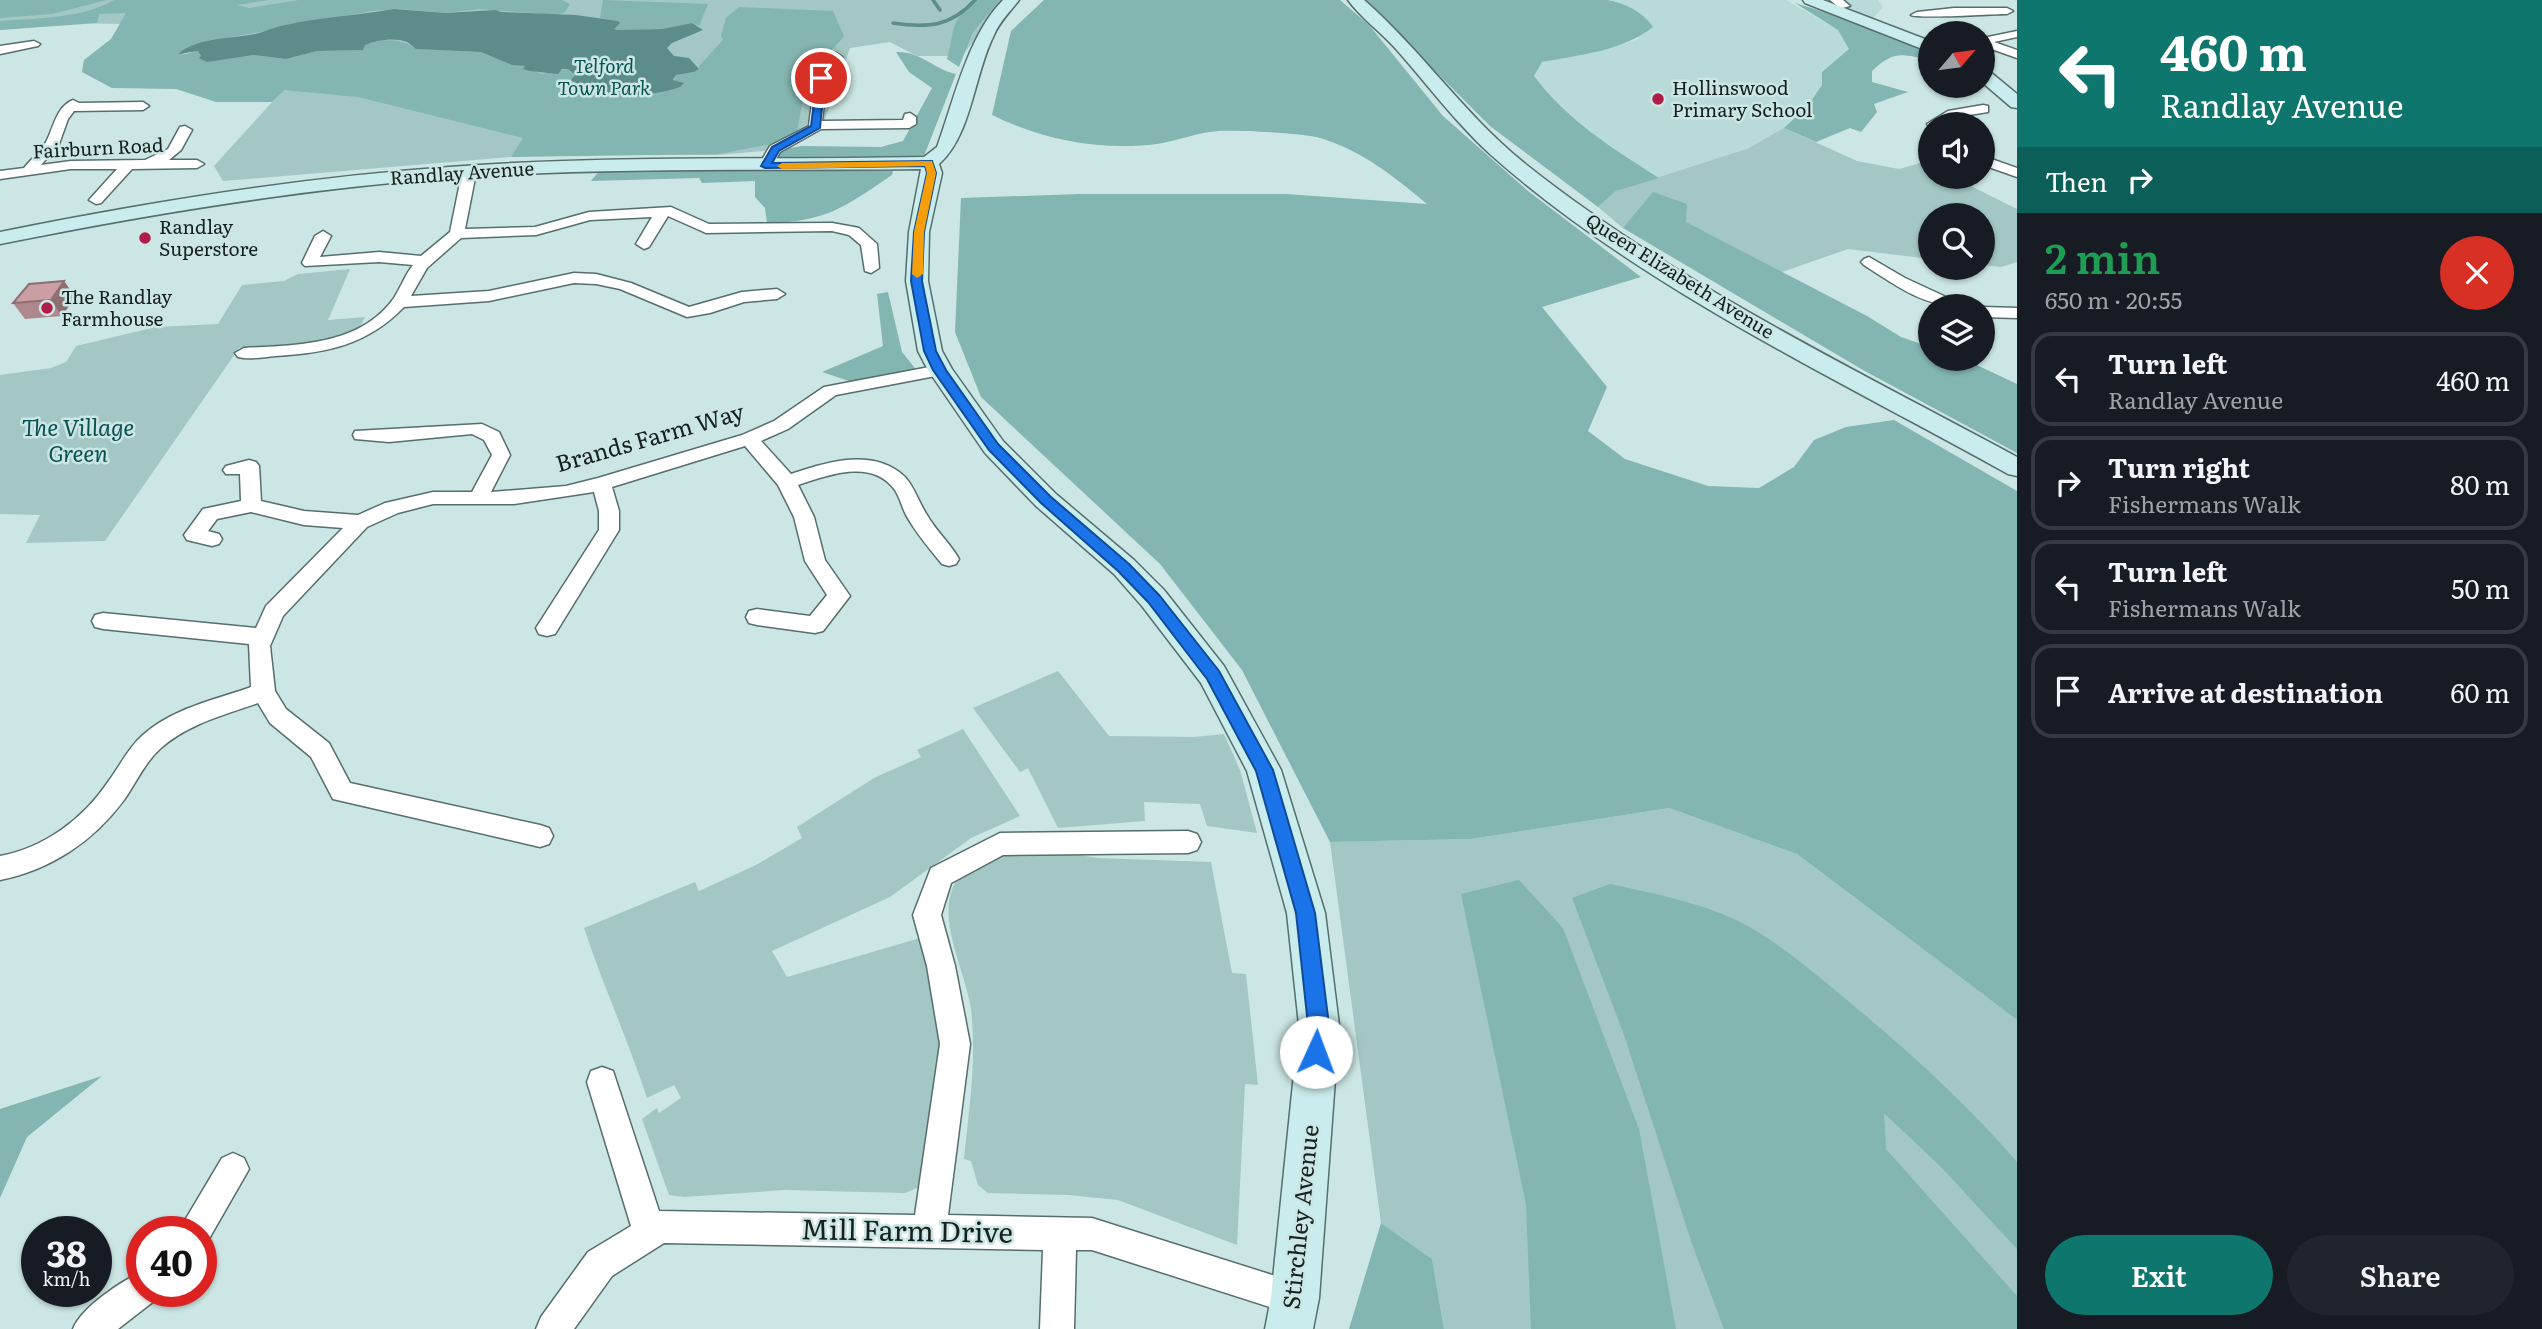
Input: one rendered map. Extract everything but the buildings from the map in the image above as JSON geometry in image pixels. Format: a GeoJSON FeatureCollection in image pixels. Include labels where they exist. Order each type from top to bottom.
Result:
{"type":"FeatureCollection","features":[{"type":"Feature","properties":{"kind":"street"},"geometry":{"type":"LineString","coordinates":[[929,163],[945,149],[985,36],[999,13],[1012,0]]}},
{"type":"Feature","properties":{"kind":"street","name":"Queen Elizabeth Avenue"},"geometry":{"type":"LineString","coordinates":[[1355,0],[1388,31],[1469,122],[1536,181],[1575,210],[1648,261],[1756,326],[2017,468]]}},
{"type":"Feature","properties":{"kind":"street"},"geometry":{"type":"LineString","coordinates":[[1810,0],[1835,4],[1918,41]]}},
{"type":"Feature","properties":{"kind":"street"},"geometry":{"type":"LineString","coordinates":[[1979,0],[2012,13]]}},
{"type":"Feature","properties":{"kind":"street"},"geometry":{"type":"LineString","coordinates":[[1943,21],[1923,14],[2012,13]]}},
{"type":"Feature","properties":{"kind":"street"},"geometry":{"type":"LineString","coordinates":[[1995,39],[2017,34]]}},
{"type":"Feature","properties":{"kind":"street"},"geometry":{"type":"LineString","coordinates":[[0,50],[34,44]]}},
{"type":"Feature","properties":{"kind":"street"},"geometry":{"type":"LineString","coordinates":[[1995,46],[2017,54]]}},
{"type":"Feature","properties":{"kind":"street"},"geometry":{"type":"LineString","coordinates":[[817,125],[821,78],[836,57]]}},
{"type":"Feature","properties":{"kind":"street"},"geometry":{"type":"LineString","coordinates":[[1995,85],[2017,103]]}},
{"type":"Feature","properties":{"kind":"street"},"geometry":{"type":"LineString","coordinates":[[28,171],[52,144],[62,118],[72,106],[143,106]]}},
{"type":"Feature","properties":{"kind":"street"},"geometry":{"type":"LineString","coordinates":[[1965,112],[1983,109]]}},
{"type":"Feature","properties":{"kind":"street"},"geometry":{"type":"LineString","coordinates":[[765,166],[775,149],[807,134],[817,125],[909,123]]}},
{"type":"Feature","properties":{"kind":"street"},"geometry":{"type":"LineString","coordinates":[[96,200],[137,164],[174,152],[181,144],[185,130]]}},
{"type":"Feature","properties":{"kind":"street","name":"Randlay Avenue"},"geometry":{"type":"LineString","coordinates":[[0,238],[202,202],[383,178],[580,166],[929,163]]}},
{"type":"Feature","properties":{"kind":"street","name":"Stirchley Avenue"},"geometry":{"type":"LineString","coordinates":[[929,163],[932,173],[919,232],[917,281],[930,351],[940,370],[994,447],[1046,500],[1124,568],[1153,598],[1213,675],[1264,770],[1306,913],[1319,1025],[1292,1314]]}},
{"type":"Feature","properties":{"kind":"street","name":"Fairburn Road"},"geometry":{"type":"LineString","coordinates":[[0,175],[71,165],[197,164]]}},
{"type":"Feature","properties":{"kind":"street"},"geometry":{"type":"LineString","coordinates":[[1995,165],[2017,173]]}},
{"type":"Feature","properties":{"kind":"street"},"geometry":{"type":"LineString","coordinates":[[457,234],[469,173]]}},
{"type":"Feature","properties":{"kind":"street"},"geometry":{"type":"LineString","coordinates":[[643,244],[663,211]]}},
{"type":"Feature","properties":{"kind":"street"},"geometry":{"type":"LineString","coordinates":[[244,353],[320,348],[354,339],[400,302],[424,261],[457,234],[536,231],[589,216],[663,211],[677,213],[706,229],[844,228],[866,239],[871,268]]}},
{"type":"Feature","properties":{"kind":"street"},"geometry":{"type":"LineString","coordinates":[[323,236],[310,262],[379,257],[424,261]]}},
{"type":"Feature","properties":{"kind":"street"},"geometry":{"type":"LineString","coordinates":[[1869,261],[1899,281],[1927,294]]}},
{"type":"Feature","properties":{"kind":"street"},"geometry":{"type":"LineString","coordinates":[[400,302],[489,296],[573,278],[596,279],[625,286],[687,312],[704,310],[741,297],[777,294]]}},
{"type":"Feature","properties":{"kind":"street"},"geometry":{"type":"LineString","coordinates":[[1995,312],[2017,313]]}},
{"type":"Feature","properties":{"kind":"street","name":"Brands Farm Way"},"geometry":{"type":"LineString","coordinates":[[540,836],[342,792],[320,750],[278,716],[264,692],[259,646],[274,612],[360,522],[392,508],[433,498],[514,498],[566,492],[601,484],[749,439],[781,425],[830,391],[940,370]]}},
{"type":"Feature","properties":{"kind":"street"},"geometry":{"type":"LineString","coordinates":[[362,435],[389,436],[475,428],[492,436],[501,455],[478,498]]}},
{"type":"Feature","properties":{"kind":"street"},"geometry":{"type":"LineString","coordinates":[[749,439],[787,482],[804,517],[816,561],[839,596],[815,625],[757,617]]}},
{"type":"Feature","properties":{"kind":"street"},"geometry":{"type":"LineString","coordinates":[[787,482],[842,465],[869,467],[885,472],[896,480],[925,529],[949,558]]}},
{"type":"Feature","properties":{"kind":"street"},"geometry":{"type":"LineString","coordinates":[[233,470],[249,466],[251,505]]}},
{"type":"Feature","properties":{"kind":"street"},"geometry":{"type":"LineString","coordinates":[[547,628],[609,530],[609,511],[601,484]]}},
{"type":"Feature","properties":{"kind":"street"},"geometry":{"type":"LineString","coordinates":[[212,539],[194,535],[211,514],[251,505],[304,518],[360,522]]}},
{"type":"Feature","properties":{"kind":"street"},"geometry":{"type":"LineString","coordinates":[[103,621],[263,637]]}},
{"type":"Feature","properties":{"kind":"street"},"geometry":{"type":"LineString","coordinates":[[0,868],[22,865],[64,843],[112,797],[150,742],[178,724],[264,692]]}},
{"type":"Feature","properties":{"kind":"street"},"geometry":{"type":"LineString","coordinates":[[929,1231],[955,1044],[941,966],[927,915],[940,876],[1000,844],[1188,842]]}},
{"type":"Feature","properties":{"kind":"street"},"geometry":{"type":"LineString","coordinates":[[602,1082],[650,1233]]}},
{"type":"Feature","properties":{"kind":"street"},"geometry":{"type":"LineString","coordinates":[[204,1216],[233,1169]]}},
{"type":"Feature","properties":{"kind":"street","name":"Mill Farm Drive"},"geometry":{"type":"LineString","coordinates":[[553,1329],[600,1264],[660,1227],[1092,1234],[1292,1314]]}},
{"type":"Feature","properties":{"kind":"street"},"geometry":{"type":"LineString","coordinates":[[1057,1329],[1060,1233]]}},
{"type":"Feature","properties":{"kind":"street"},"geometry":{"type":"LineString","coordinates":[[90,1329],[126,1301]]}},
{"type":"Feature","properties":{"kind":"shaded area"},"geometry":{"type":"Polygon","coordinates":[[[0,0],[107,0],[52,14],[0,18],[0,0]]]}},
{"type":"Feature","properties":{"kind":"shaded area"},"geometry":{"type":"Polygon","coordinates":[[[114,0],[269,0],[237,5],[249,8],[299,0],[562,0],[570,4],[565,12],[557,15],[479,9],[445,13],[402,9],[372,11],[232,37],[181,55],[198,51],[226,59],[254,55],[286,59],[317,51],[363,50],[365,45],[392,40],[416,49],[481,52],[512,65],[526,66],[541,74],[568,69],[575,76],[572,80],[599,94],[645,96],[672,90],[676,75],[699,69],[723,40],[721,36],[726,18],[739,7],[833,11],[844,36],[818,64],[809,79],[797,132],[776,143],[719,154],[511,157],[523,138],[358,97],[284,90],[272,102],[216,102],[176,89],[112,88],[82,72],[84,60],[111,39],[126,13],[99,14],[97,23],[0,30],[0,21],[73,14],[114,0]]]}},
{"type":"Feature","properties":{"kind":"shaded area"},"geometry":{"type":"Polygon","coordinates":[[[603,0],[708,4],[699,26],[692,23],[662,29],[613,30],[618,21],[600,18],[603,0]]]}},
{"type":"Feature","properties":{"kind":"shaded area"},"geometry":{"type":"Polygon","coordinates":[[[975,0],[1000,0],[973,32],[959,67],[947,59],[953,33],[960,15],[975,0]]]}},
{"type":"Feature","properties":{"kind":"shaded area"},"geometry":{"type":"Polygon","coordinates":[[[1044,0],[1340,0],[1369,25],[1443,116],[1528,191],[1641,277],[1542,307],[1607,387],[1588,431],[1625,459],[1708,486],[1759,488],[1794,467],[1814,440],[1846,427],[1894,420],[2017,491],[2017,1020],[1797,854],[1669,808],[1471,839],[1330,842],[1242,670],[1160,564],[981,397],[955,332],[961,198],[1080,194],[1286,194],[1427,204],[1390,174],[1363,157],[1335,143],[1312,136],[1219,131],[1157,144],[1114,146],[1052,137],[992,115],[1011,31],[1044,0]]]}},
{"type":"Feature","properties":{"kind":"shaded area"},"geometry":{"type":"Polygon","coordinates":[[[1364,0],[1607,0],[1633,9],[1644,16],[1653,27],[1614,47],[1542,62],[1534,76],[1576,120],[1659,178],[1616,191],[1598,207],[1490,126],[1364,0]]]}},
{"type":"Feature","properties":{"kind":"shaded area","name":"Hollinswood Primary School"},"geometry":{"type":"Polygon","coordinates":[[[1607,0],[1786,0],[1838,30],[1850,49],[1822,72],[1823,85],[1807,107],[1779,133],[1749,148],[1616,191],[1610,196],[1493,67],[1542,62],[1639,39],[1618,2],[1607,0]]]}},
{"type":"Feature","properties":{"kind":"shaded area"},"geometry":{"type":"Polygon","coordinates":[[[1821,0],[1878,0],[1883,7],[1873,18],[1821,0]]]}},
{"type":"Feature","properties":{"kind":"shaded area"},"geometry":{"type":"Polygon","coordinates":[[[1795,3],[1863,25],[1918,47],[1918,57],[1899,55],[1886,60],[1872,71],[1872,82],[1908,92],[1874,104],[1877,112],[1861,132],[1850,128],[1816,142],[1784,128],[1807,107],[1822,85],[1822,72],[1849,49],[1838,30],[1795,3]]]}},
{"type":"Feature","properties":{"kind":"shaded area"},"geometry":{"type":"Polygon","coordinates":[[[394,9],[445,13],[496,10],[576,15],[618,21],[620,23],[614,29],[617,30],[662,29],[692,23],[703,30],[672,43],[667,48],[674,56],[689,58],[699,69],[676,75],[673,80],[684,83],[680,87],[653,94],[624,96],[583,87],[571,80],[575,75],[568,69],[562,69],[558,74],[530,71],[523,69],[525,66],[512,65],[481,52],[416,49],[407,42],[397,40],[370,43],[365,45],[363,50],[317,51],[286,59],[254,55],[207,62],[199,58],[201,56],[198,51],[178,54],[195,44],[255,34],[281,26],[394,9]]]}},
{"type":"Feature","properties":{"kind":"shaded area"},"geometry":{"type":"Polygon","coordinates":[[[896,52],[913,54],[956,74],[924,156],[772,157],[774,151],[801,146],[881,147],[903,141],[932,88],[909,72],[896,52]]]}},
{"type":"Feature","properties":{"kind":"shaded area"},"geometry":{"type":"Polygon","coordinates":[[[599,171],[893,171],[892,175],[876,186],[834,211],[805,220],[767,223],[765,208],[755,197],[755,181],[702,183],[699,178],[591,181],[599,171]]]}},
{"type":"Feature","properties":{"kind":"shaded area"},"geometry":{"type":"Polygon","coordinates":[[[1653,192],[1687,204],[1686,222],[1867,316],[1901,337],[1918,343],[1918,371],[1989,371],[2017,384],[2017,453],[1863,370],[1623,228],[1653,192]]]}},
{"type":"Feature","properties":{"kind":"shaded area"},"geometry":{"type":"Polygon","coordinates":[[[888,292],[902,352],[918,372],[858,384],[822,372],[883,346],[877,294],[888,292]]]}},
{"type":"Feature","properties":{"kind":"shaded area"},"geometry":{"type":"Polygon","coordinates":[[[1519,880],[1563,928],[1639,1129],[1676,1329],[1531,1329],[1526,1204],[1461,894],[1519,880]]]}},
{"type":"Feature","properties":{"kind":"shaded area"},"geometry":{"type":"Polygon","coordinates":[[[1610,884],[1704,907],[1746,925],[1771,941],[1855,1006],[1951,1092],[1996,1138],[2017,1162],[2017,1249],[1942,1168],[1884,1113],[1886,1149],[2017,1296],[2017,1329],[1724,1329],[1692,1244],[1624,1035],[1572,898],[1610,884]]]}},
{"type":"Feature","properties":{"kind":"shaded area"},"geometry":{"type":"Polygon","coordinates":[[[102,1076],[27,1137],[0,1198],[0,1109],[102,1076]]]}},
{"type":"Feature","properties":{"kind":"shaded area"},"geometry":{"type":"Polygon","coordinates":[[[1381,1223],[1432,1259],[1444,1329],[1349,1329],[1381,1223]]]}},
{"type":"Feature","properties":{"kind":"green space","name":"Telford Town Park"},"geometry":{"type":"Polygon","coordinates":[[[0,0],[1005,0],[962,56],[917,56],[890,42],[850,48],[824,122],[775,150],[716,155],[599,155],[524,138],[511,157],[223,181],[214,166],[283,90],[121,24],[79,23],[0,30],[0,0]]]}},
{"type":"Feature","properties":{"kind":"green space"},"geometry":{"type":"Polygon","coordinates":[[[1784,128],[1857,161],[1899,169],[1918,164],[1918,189],[1977,189],[2017,209],[2017,262],[1995,266],[1995,203],[1918,203],[1918,258],[1848,249],[1782,272],[1703,231],[1623,228],[1598,207],[1616,191],[1749,148],[1784,128]]]}},
{"type":"Feature","properties":{"kind":"green space","name":"The Village Green"},"geometry":{"type":"Polygon","coordinates":[[[350,269],[328,320],[365,317],[358,330],[318,342],[239,348],[105,541],[26,543],[40,515],[0,514],[0,375],[51,368],[66,362],[76,346],[156,327],[218,324],[242,285],[284,281],[298,274],[350,269]]]}},
{"type":"Feature","properties":{"kind":"green space"},"geometry":{"type":"Polygon","coordinates":[[[1058,671],[1109,736],[1194,737],[1224,734],[1240,770],[1257,833],[1207,826],[1200,804],[1144,802],[1145,821],[1058,828],[1028,768],[1020,772],[973,708],[1058,671]]]}},
{"type":"Feature","properties":{"kind":"green space"},"geometry":{"type":"Polygon","coordinates":[[[963,729],[1020,816],[971,838],[890,897],[772,951],[787,977],[920,938],[939,1001],[942,1057],[927,1179],[917,1188],[905,1193],[784,1190],[684,1197],[669,1195],[642,1119],[657,1108],[659,1113],[681,1098],[674,1085],[647,1098],[584,928],[695,882],[699,891],[756,865],[802,838],[797,827],[874,778],[921,757],[917,750],[963,729]]]}},
{"type":"Feature","properties":{"kind":"green space"},"geometry":{"type":"Polygon","coordinates":[[[1669,808],[1797,854],[2017,1020],[2017,1329],[1444,1329],[1432,1259],[1381,1223],[1330,842],[1471,839],[1669,808]]]}},
{"type":"Feature","properties":{"kind":"green space"},"geometry":{"type":"Polygon","coordinates":[[[1042,849],[1098,858],[1211,862],[1232,973],[1246,974],[1258,1085],[1245,1084],[1237,1245],[1118,1200],[1068,1195],[988,1193],[978,1185],[971,1161],[964,1159],[972,1084],[973,1028],[967,991],[950,930],[952,891],[961,875],[979,862],[1001,855],[1042,849]]]}},
{"type":"Feature","properties":{"kind":"waterway"},"geometry":{"type":"LineString","coordinates":[[933,0],[940,10]]}},
{"type":"Feature","properties":{"kind":"waterway"},"geometry":{"type":"LineString","coordinates":[[893,23],[938,23],[957,16],[975,0]]}},
{"type":"Feature","properties":{"kind":"slow traffic"},"geometry":{"type":"LineString","coordinates":[[782,166],[929,163],[932,173],[919,232],[917,274]]}},
{"type":"Feature","properties":{"kind":"place","name":"Hollinswood Primary School"},"geometry":{"type":"Point","coordinates":[1658,99]}},
{"type":"Feature","properties":{"kind":"place","name":"Randlay Superstore"},"geometry":{"type":"Point","coordinates":[145,238]}},
{"type":"Feature","properties":{"kind":"place","name":"The Randlay Farmhouse"},"geometry":{"type":"Point","coordinates":[47,308]}},
{"type":"Feature","properties":{"kind":"route"},"geometry":{"type":"LineString","coordinates":[[821,78],[817,125],[807,134],[775,149],[765,166],[929,163],[932,173],[919,232],[917,281],[930,351],[940,370],[994,447],[1046,500],[1124,568],[1153,598],[1213,675],[1264,770],[1306,913],[1319,1025],[1316,1052]]}}]}
